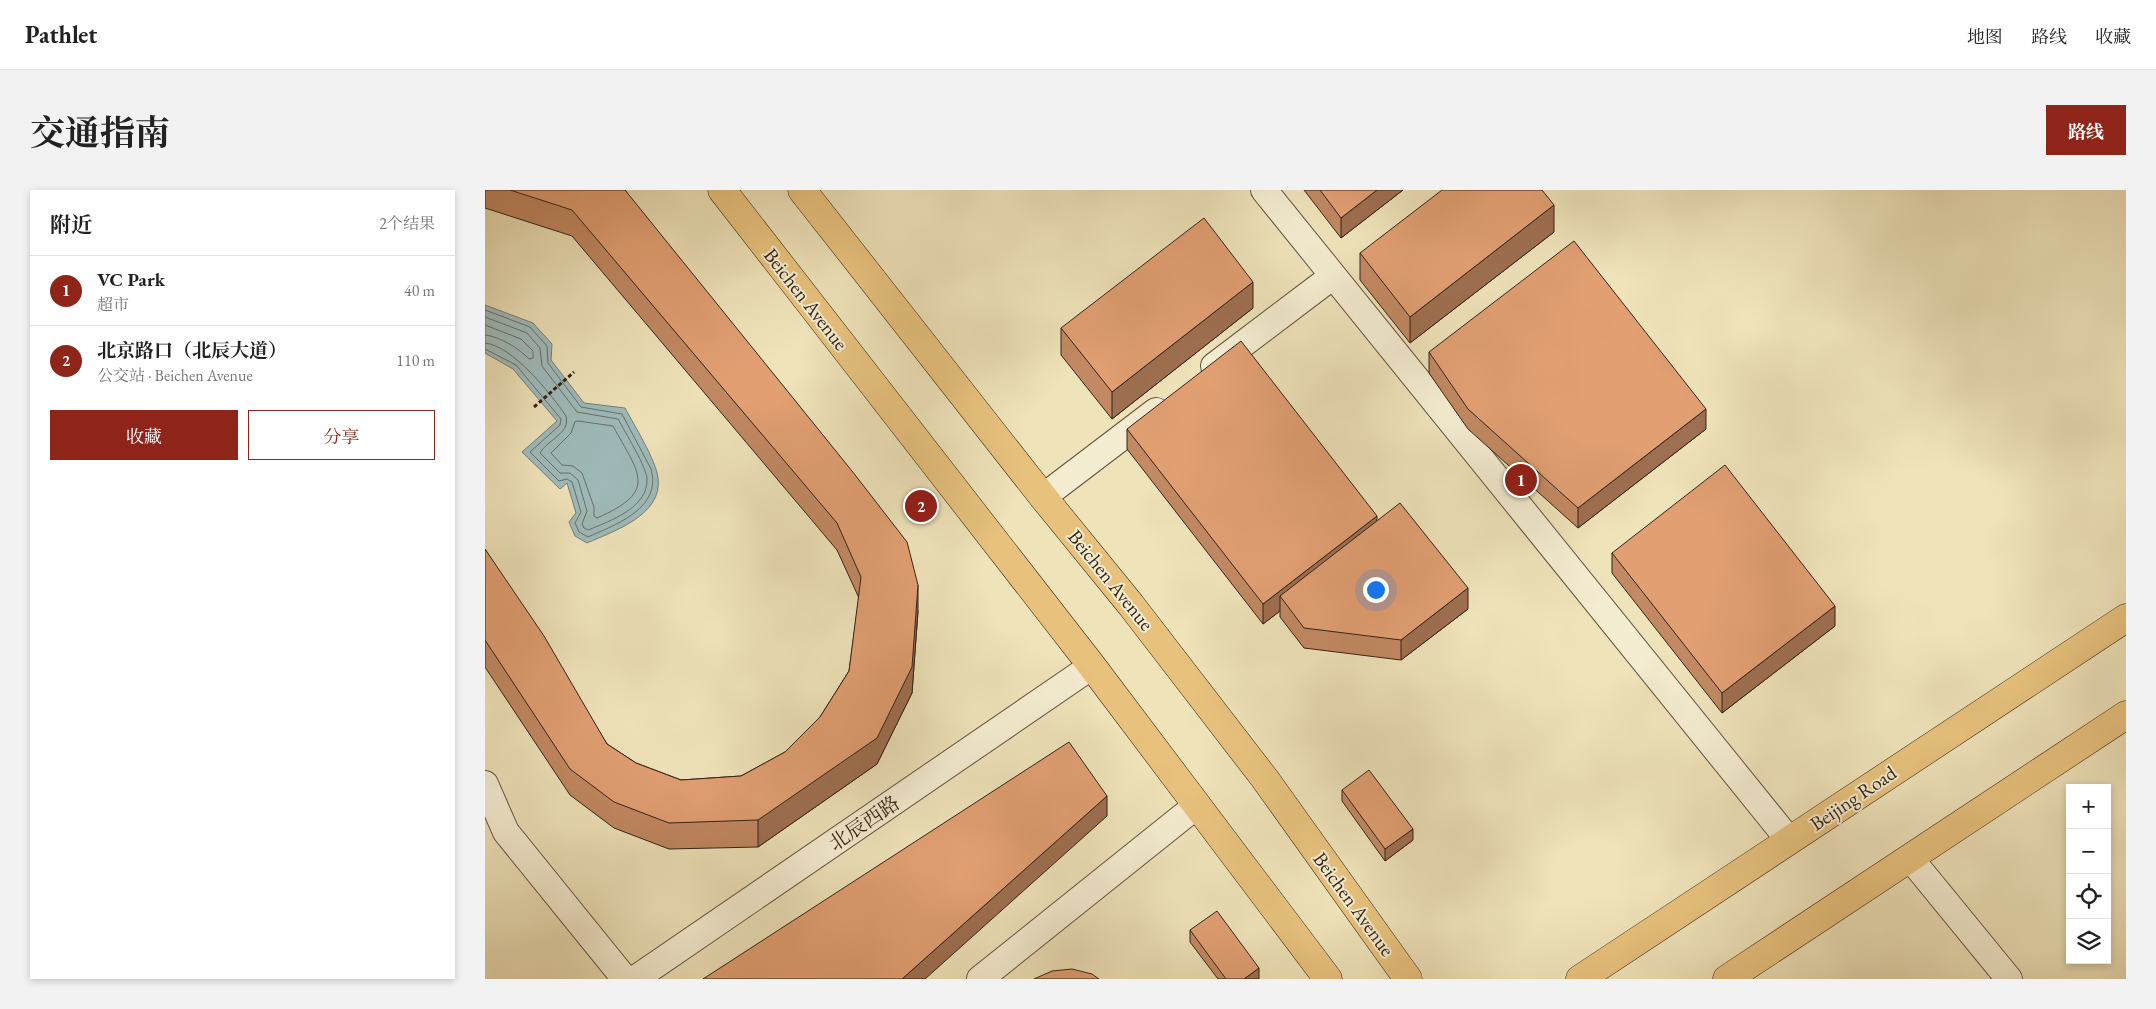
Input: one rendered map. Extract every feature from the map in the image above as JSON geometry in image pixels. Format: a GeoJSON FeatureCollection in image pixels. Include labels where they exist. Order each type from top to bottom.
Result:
{"type":"FeatureCollection","features":[{"type":"Feature","properties":{"kind":"main road","name":"Beichen Avenue"},"geometry":{"type":"LineString","coordinates":[[722,190],[1092,666],[1328,979]]}},
{"type":"Feature","properties":{"kind":"main road","name":"Beichen Avenue"},"geometry":{"type":"LineString","coordinates":[[802,190],[1043,497],[1131,605],[1265,779],[1408,979]]}},
{"type":"Feature","properties":{"kind":"main road","name":"Beijing Road"},"geometry":{"type":"LineString","coordinates":[[1580,979],[2126,618]]}},
{"type":"Feature","properties":{"kind":"main road"},"geometry":{"type":"LineString","coordinates":[[1727,979],[2126,715]]}},
{"type":"Feature","properties":{"kind":"street"},"geometry":{"type":"LineString","coordinates":[[1264,190],[1789,840]]}},
{"type":"Feature","properties":{"kind":"street"},"geometry":{"type":"LineString","coordinates":[[1043,497],[1333,276]]}},
{"type":"Feature","properties":{"kind":"street","name":"北辰西路"},"geometry":{"type":"LineString","coordinates":[[635,979],[1092,666]]}},
{"type":"Feature","properties":{"kind":"street"},"geometry":{"type":"LineString","coordinates":[[485,784],[506,832],[625,979]]}},
{"type":"Feature","properties":{"kind":"street"},"geometry":{"type":"LineString","coordinates":[[980,979],[1196,806]]}},
{"type":"Feature","properties":{"kind":"street"},"geometry":{"type":"LineString","coordinates":[[1910,858],[2009,979]]}},
{"type":"Feature","properties":{"kind":"path"},"geometry":{"type":"LineString","coordinates":[[534,407],[574,372]]}},
{"type":"Feature","properties":{"kind":"water"},"geometry":{"type":"Polygon","coordinates":[[[485,305],[533,323],[552,344],[551,360],[584,403],[625,408],[649,452],[658,478],[657,491],[653,502],[635,520],[587,543],[575,536],[569,522],[576,513],[567,483],[560,489],[522,452],[557,421],[513,369],[485,353],[485,305]]]}},
{"type":"Feature","properties":{"kind":"building"},"geometry":{"type":"Polygon","coordinates":[[[510,190],[625,190],[907,542],[918,585],[912,667],[877,738],[758,820],[669,823],[614,802],[570,769],[485,640],[485,549],[544,636],[607,744],[636,763],[681,780],[741,776],[785,752],[820,717],[849,671],[861,577],[837,523],[572,210],[510,190]]]}},
{"type":"Feature","properties":{"kind":"building"},"geometry":{"type":"Polygon","coordinates":[[[1320,190],[1377,190],[1341,218],[1320,190]]]}},
{"type":"Feature","properties":{"kind":"building"},"geometry":{"type":"Polygon","coordinates":[[[1442,190],[1542,190],[1554,205],[1410,317],[1360,253],[1442,190]]]}},
{"type":"Feature","properties":{"kind":"building"},"geometry":{"type":"Polygon","coordinates":[[[1204,218],[1253,282],[1112,392],[1061,328],[1204,218]]]}},
{"type":"Feature","properties":{"kind":"building"},"geometry":{"type":"Polygon","coordinates":[[[1574,241],[1706,409],[1578,508],[1468,409],[1429,352],[1574,241]]]}},
{"type":"Feature","properties":{"kind":"building"},"geometry":{"type":"Polygon","coordinates":[[[1241,341],[1377,516],[1263,604],[1127,429],[1241,341]]]}},
{"type":"Feature","properties":{"kind":"building"},"geometry":{"type":"Polygon","coordinates":[[[1725,465],[1835,606],[1722,693],[1612,553],[1725,465]]]}},
{"type":"Feature","properties":{"kind":"building"},"geometry":{"type":"Polygon","coordinates":[[[1400,503],[1468,588],[1401,640],[1304,628],[1280,596],[1400,503]]]}},
{"type":"Feature","properties":{"kind":"building"},"geometry":{"type":"Polygon","coordinates":[[[1069,742],[1107,796],[902,979],[703,979],[1069,742]]]}},
{"type":"Feature","properties":{"kind":"building"},"geometry":{"type":"Polygon","coordinates":[[[1369,770],[1413,829],[1385,849],[1342,790],[1369,770]]]}},
{"type":"Feature","properties":{"kind":"building"},"geometry":{"type":"Polygon","coordinates":[[[1217,911],[1259,968],[1244,979],[1226,979],[1190,930],[1217,911]]]}},
{"type":"Feature","properties":{"kind":"building"},"geometry":{"type":"Polygon","coordinates":[[[1072,969],[1092,974],[1099,979],[1034,979],[1052,971],[1072,969]]]}},
{"type":"Feature","properties":{"kind":"place","name":"VC Park"},"geometry":{"type":"Point","coordinates":[1521,480]}},
{"type":"Feature","properties":{"kind":"place","name":"北京路口（北辰大道）"},"geometry":{"type":"Point","coordinates":[921,506]}}]}
